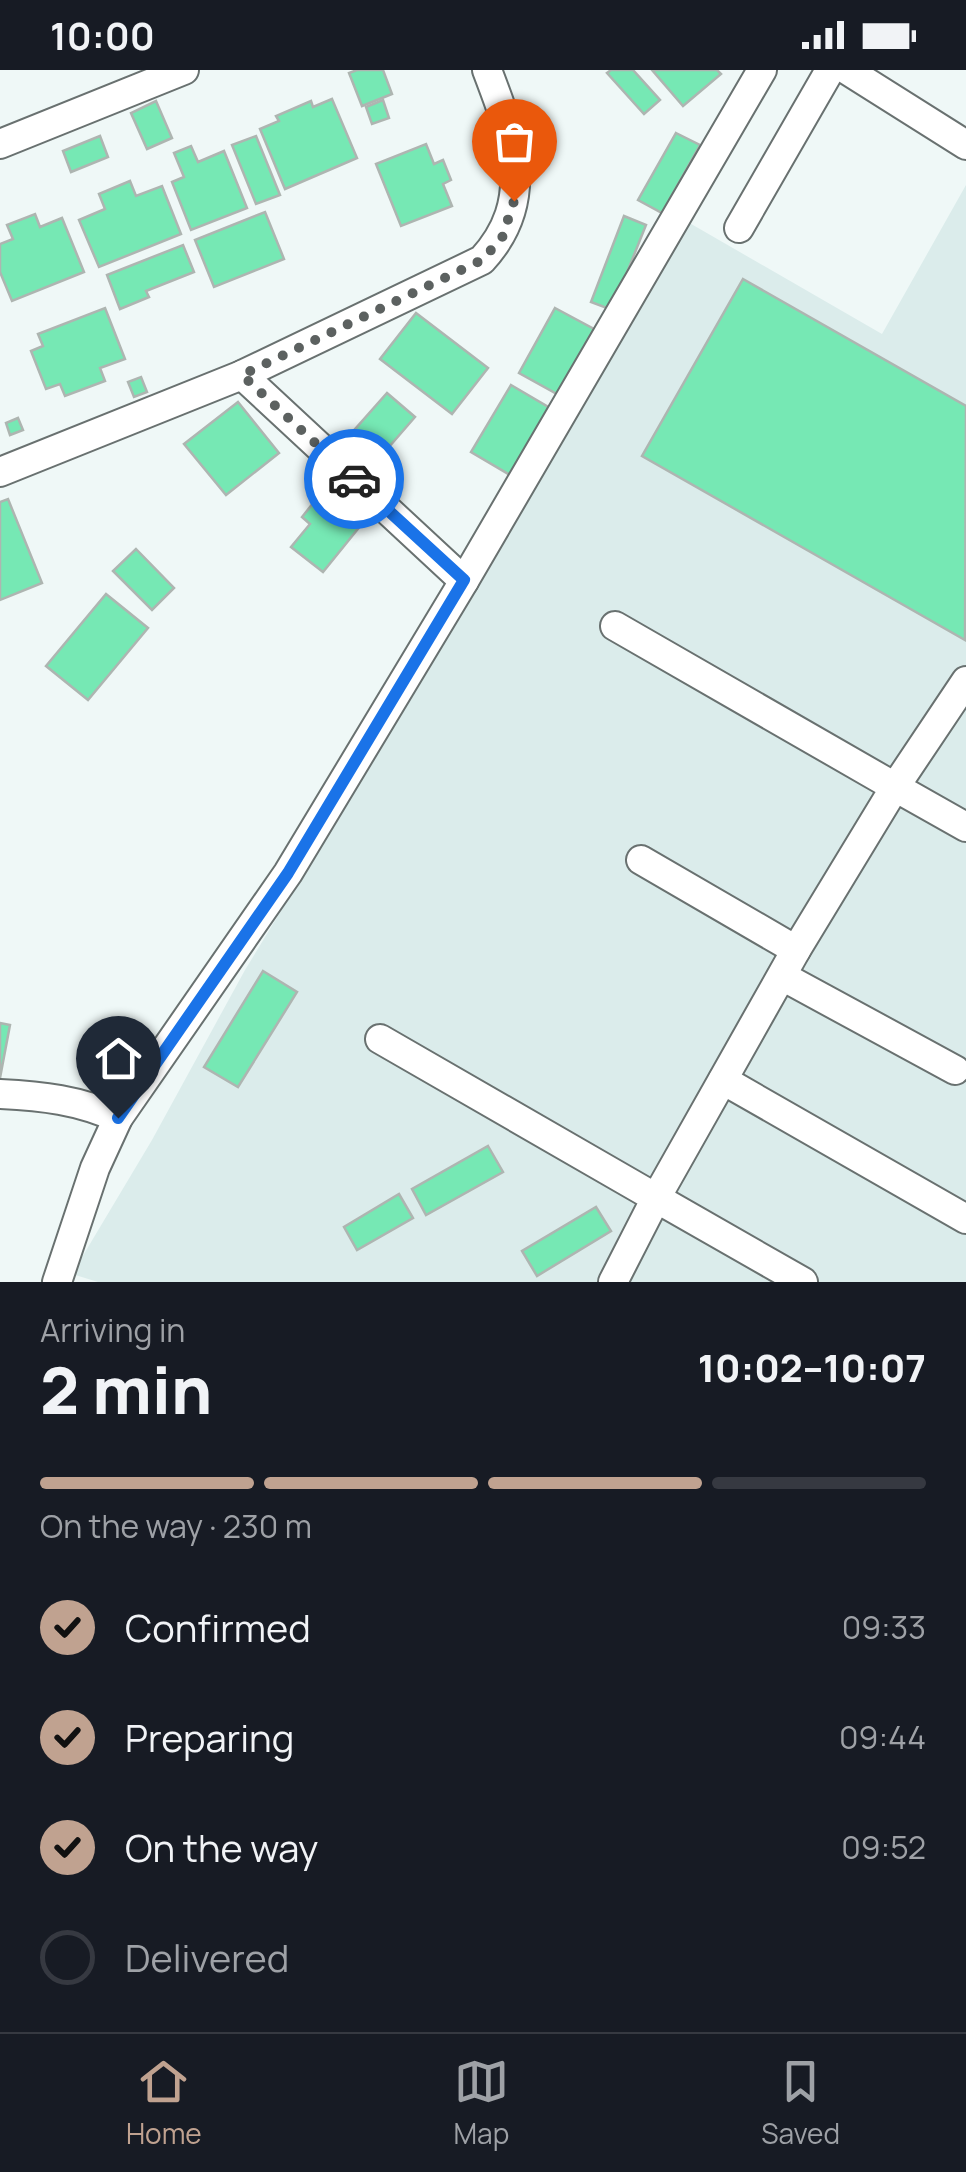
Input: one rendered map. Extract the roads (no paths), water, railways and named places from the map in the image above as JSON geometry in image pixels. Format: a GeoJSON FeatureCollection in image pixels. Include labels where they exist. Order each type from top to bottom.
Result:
{"type":"FeatureCollection","features":[{"type":"Feature","properties":{"kind":"street"},"geometry":{"type":"LineString","coordinates":[[0,144],[184,70]]}},
{"type":"Feature","properties":{"kind":"street"},"geometry":{"type":"LineString","coordinates":[[0,472],[242,375],[482,260],[502,238],[514,201],[516,168],[510,132],[487,70]]}},
{"type":"Feature","properties":{"kind":"street"},"geometry":{"type":"LineString","coordinates":[[57,1282],[95,1168],[118,1118],[288,873],[762,70]]}},
{"type":"Feature","properties":{"kind":"street"},"geometry":{"type":"LineString","coordinates":[[739,228],[830,70]]}},
{"type":"Feature","properties":{"kind":"street"},"geometry":{"type":"LineString","coordinates":[[846,70],[966,145]]}},
{"type":"Feature","properties":{"kind":"street"},"geometry":{"type":"LineString","coordinates":[[242,375],[464,580]]}},
{"type":"Feature","properties":{"kind":"street"},"geometry":{"type":"LineString","coordinates":[[615,626],[966,827]]}},
{"type":"Feature","properties":{"kind":"street"},"geometry":{"type":"LineString","coordinates":[[613,1282],[796,950],[966,681]]}},
{"type":"Feature","properties":{"kind":"street"},"geometry":{"type":"LineString","coordinates":[[641,860],[796,950]]}},
{"type":"Feature","properties":{"kind":"street"},"geometry":{"type":"LineString","coordinates":[[782,976],[955,1070]]}},
{"type":"Feature","properties":{"kind":"street"},"geometry":{"type":"LineString","coordinates":[[380,1039],[803,1282]]}},
{"type":"Feature","properties":{"kind":"street"},"geometry":{"type":"LineString","coordinates":[[723,1080],[966,1220]]}},
{"type":"Feature","properties":{"kind":"street"},"geometry":{"type":"LineString","coordinates":[[0,1094],[62,1098],[118,1118]]}}]}
